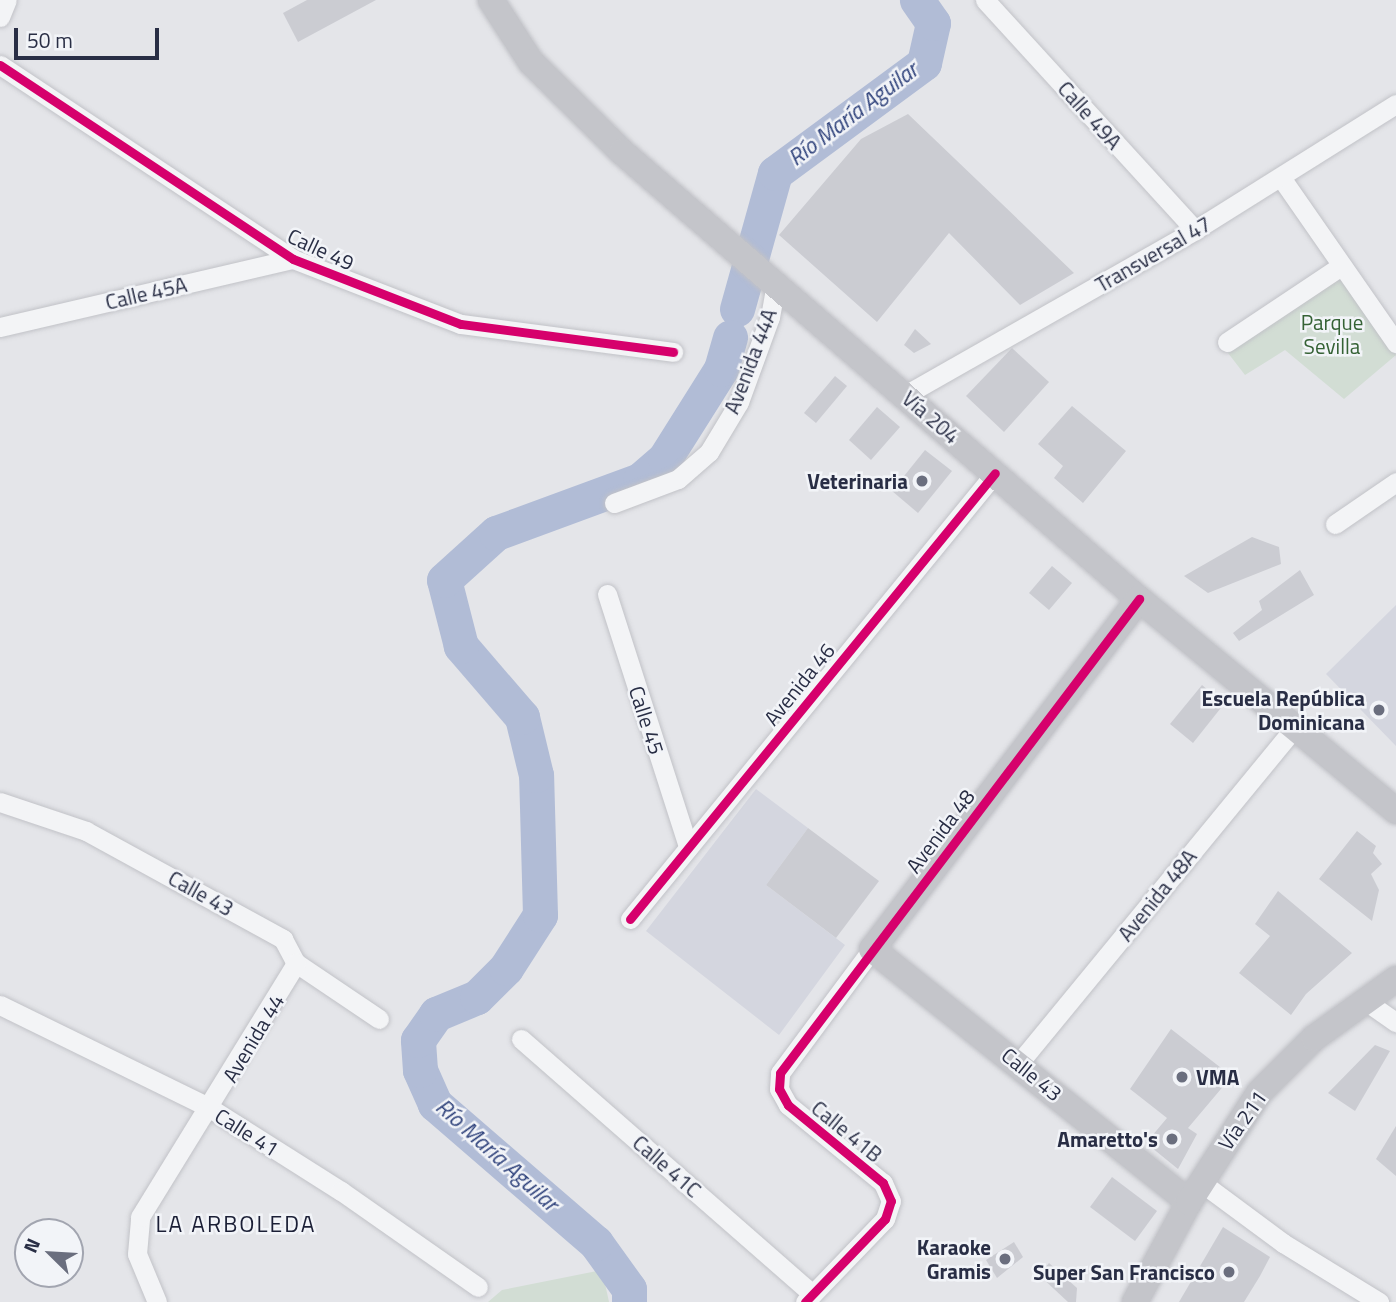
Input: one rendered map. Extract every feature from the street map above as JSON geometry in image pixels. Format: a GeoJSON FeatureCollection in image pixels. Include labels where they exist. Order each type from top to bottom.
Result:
{"type":"FeatureCollection","features":[{"type":"Feature","properties":{"kind":"main road","name":"Vía 204"},"geometry":{"type":"LineString","coordinates":[[491,0],[531,62],[563,99],[1139,599],[1396,811]]}},
{"type":"Feature","properties":{"kind":"main road","name":"Avenida 48"},"geometry":{"type":"LineString","coordinates":[[872,949],[1139,599]]}},
{"type":"Feature","properties":{"kind":"main road","name":"Calle 43"},"geometry":{"type":"LineString","coordinates":[[872,949],[1019,1063],[1195,1193]]}},
{"type":"Feature","properties":{"kind":"main road","name":"Vía 211"},"geometry":{"type":"LineString","coordinates":[[1135,1302],[1195,1193],[1259,1093],[1314,1038],[1395,979]]}},
{"type":"Feature","properties":{"kind":"street","name":"Calle 49A"},"geometry":{"type":"LineString","coordinates":[[985,0],[1195,230]]}},
{"type":"Feature","properties":{"kind":"street","name":"Calle 49"},"geometry":{"type":"LineString","coordinates":[[0,65],[293,258],[461,324],[673,352]]}},
{"type":"Feature","properties":{"kind":"street","name":"Transversal 47"},"geometry":{"type":"LineString","coordinates":[[905,395],[1282,179],[1359,124],[1396,104]]}},
{"type":"Feature","properties":{"kind":"street"},"geometry":{"type":"LineString","coordinates":[[1282,179],[1396,343]]}},
{"type":"Feature","properties":{"kind":"street","name":"Calle 45A"},"geometry":{"type":"LineString","coordinates":[[0,327],[293,258]]}},
{"type":"Feature","properties":{"kind":"street"},"geometry":{"type":"LineString","coordinates":[[1227,342],[1341,266]]}},
{"type":"Feature","properties":{"kind":"street","name":"Avenida 44A"},"geometry":{"type":"LineString","coordinates":[[614,503],[678,479],[709,452],[739,402],[770,317],[770,278]]}},
{"type":"Feature","properties":{"kind":"street","name":"Avenida 46"},"geometry":{"type":"LineString","coordinates":[[630,919],[995,473]]}},
{"type":"Feature","properties":{"kind":"street"},"geometry":{"type":"LineString","coordinates":[[1335,524],[1396,482]]}},
{"type":"Feature","properties":{"kind":"street","name":"Calle 45"},"geometry":{"type":"LineString","coordinates":[[607,594],[688,847]]}},
{"type":"Feature","properties":{"kind":"street","name":"Avenida 48A"},"geometry":{"type":"LineString","coordinates":[[1019,1063],[1295,727]]}},
{"type":"Feature","properties":{"kind":"street","name":"Calle 43"},"geometry":{"type":"LineString","coordinates":[[0,802],[86,831],[283,939],[296,963],[379,1019]]}},
{"type":"Feature","properties":{"kind":"street","name":"Avenida 48"},"geometry":{"type":"LineString","coordinates":[[779,1089],[780,1073],[872,949]]}},
{"type":"Feature","properties":{"kind":"street","name":"Avenida 44"},"geometry":{"type":"LineString","coordinates":[[157,1302],[137,1254],[140,1217],[210,1108],[296,963]]}},
{"type":"Feature","properties":{"kind":"street"},"geometry":{"type":"LineString","coordinates":[[1364,1000],[1396,1021]]}},
{"type":"Feature","properties":{"kind":"street","name":"Calle 41"},"geometry":{"type":"LineString","coordinates":[[0,1005],[210,1108],[341,1191],[478,1287]]}},
{"type":"Feature","properties":{"kind":"street","name":"Calle 41C"},"geometry":{"type":"LineString","coordinates":[[521,1038],[808,1298]]}},
{"type":"Feature","properties":{"kind":"street","name":"Calle 41B"},"geometry":{"type":"LineString","coordinates":[[779,1089],[788,1105],[883,1183],[891,1201],[885,1219],[808,1298]]}},
{"type":"Feature","properties":{"kind":"street","name":"Calle 43"},"geometry":{"type":"LineString","coordinates":[[1195,1193],[1379,1302]]}},
{"type":"Feature","properties":{"kind":"shaded area","name":"Escuela República Dominicana"},"geometry":{"type":"Polygon","coordinates":[[[1396,605],[1396,746],[1326,674],[1396,605]]]}},
{"type":"Feature","properties":{"kind":"shaded area"},"geometry":{"type":"Polygon","coordinates":[[[756,789],[808,828],[766,885],[845,945],[779,1035],[646,931],[756,789]]]}},
{"type":"Feature","properties":{"kind":"green space","name":"Parque Sevilla"},"geometry":{"type":"Polygon","coordinates":[[[1342,277],[1396,355],[1344,399],[1285,350],[1245,375],[1228,353],[1342,277]]]}},
{"type":"Feature","properties":{"kind":"green space"},"geometry":{"type":"Polygon","coordinates":[[[602,1270],[609,1302],[488,1302],[502,1290],[602,1270]]]}},
{"type":"Feature","properties":{"kind":"building"},"geometry":{"type":"Polygon","coordinates":[[[307,0],[376,0],[298,42],[283,13],[307,0]]]}},
{"type":"Feature","properties":{"kind":"building"},"geometry":{"type":"Polygon","coordinates":[[[908,114],[1074,273],[1020,305],[949,233],[877,322],[779,235],[861,139],[908,114]]]}},
{"type":"Feature","properties":{"kind":"building"},"geometry":{"type":"Polygon","coordinates":[[[915,329],[931,344],[914,353],[904,345],[915,329]]]}},
{"type":"Feature","properties":{"kind":"building"},"geometry":{"type":"Polygon","coordinates":[[[1012,348],[1049,382],[1004,432],[966,396],[1012,348]]]}},
{"type":"Feature","properties":{"kind":"building"},"geometry":{"type":"Polygon","coordinates":[[[835,376],[847,386],[816,423],[804,413],[835,376]]]}},
{"type":"Feature","properties":{"kind":"building"},"geometry":{"type":"Polygon","coordinates":[[[1072,406],[1126,451],[1083,503],[1054,478],[1063,466],[1038,444],[1072,406]]]}},
{"type":"Feature","properties":{"kind":"building"},"geometry":{"type":"Polygon","coordinates":[[[877,407],[900,427],[871,460],[849,440],[877,407]]]}},
{"type":"Feature","properties":{"kind":"building","name":"Veterinaria"},"geometry":{"type":"Polygon","coordinates":[[[925,450],[952,471],[918,513],[892,491],[925,450]]]}},
{"type":"Feature","properties":{"kind":"building"},"geometry":{"type":"Polygon","coordinates":[[[1252,537],[1279,547],[1281,564],[1208,593],[1184,576],[1252,537]]]}},
{"type":"Feature","properties":{"kind":"building"},"geometry":{"type":"Polygon","coordinates":[[[1052,566],[1072,583],[1049,610],[1029,593],[1052,566]]]}},
{"type":"Feature","properties":{"kind":"building"},"geometry":{"type":"Polygon","coordinates":[[[1300,570],[1314,595],[1239,641],[1233,633],[1262,610],[1259,601],[1300,570]]]}},
{"type":"Feature","properties":{"kind":"building"},"geometry":{"type":"Polygon","coordinates":[[[1202,685],[1224,704],[1193,743],[1170,724],[1202,685]]]}},
{"type":"Feature","properties":{"kind":"building"},"geometry":{"type":"Polygon","coordinates":[[[808,828],[879,881],[836,938],[766,885],[808,828]]]}},
{"type":"Feature","properties":{"kind":"building"},"geometry":{"type":"Polygon","coordinates":[[[1357,831],[1376,846],[1373,853],[1382,864],[1371,874],[1379,890],[1372,921],[1319,879],[1357,831]]]}},
{"type":"Feature","properties":{"kind":"building"},"geometry":{"type":"Polygon","coordinates":[[[1278,891],[1352,953],[1306,994],[1291,1015],[1239,973],[1270,936],[1255,924],[1278,891]]]}},
{"type":"Feature","properties":{"kind":"building","name":"VMA"},"geometry":{"type":"Polygon","coordinates":[[[1171,1029],[1225,1071],[1226,1083],[1188,1128],[1197,1134],[1178,1169],[1146,1143],[1167,1118],[1130,1089],[1171,1029]]]}},
{"type":"Feature","properties":{"kind":"building"},"geometry":{"type":"Polygon","coordinates":[[[1375,1045],[1390,1051],[1355,1111],[1328,1093],[1375,1045]]]}},
{"type":"Feature","properties":{"kind":"building"},"geometry":{"type":"Polygon","coordinates":[[[1396,1126],[1396,1176],[1376,1159],[1396,1126]]]}},
{"type":"Feature","properties":{"kind":"building"},"geometry":{"type":"Polygon","coordinates":[[[1112,1177],[1157,1211],[1135,1241],[1090,1207],[1112,1177]]]}},
{"type":"Feature","properties":{"kind":"building"},"geometry":{"type":"Polygon","coordinates":[[[1223,1227],[1270,1257],[1260,1276],[1244,1302],[1179,1302],[1223,1227]]]}},
{"type":"Feature","properties":{"kind":"building","name":"Karaoke Gramis"},"geometry":{"type":"Polygon","coordinates":[[[1014,1242],[1023,1257],[997,1278],[986,1260],[1014,1242]]]}},
{"type":"Feature","properties":{"kind":"building"},"geometry":{"type":"Polygon","coordinates":[[[1049,1263],[1077,1288],[1076,1302],[1068,1302],[1039,1275],[1049,1263]]]}},
{"type":"Feature","properties":{"kind":"waterway","name":"Río María Aguilar"},"geometry":{"type":"LineString","coordinates":[[737,309],[775,173],[924,63],[933,23],[917,0]]}},
{"type":"Feature","properties":{"kind":"waterway","name":"Río María Aguilar"},"geometry":{"type":"LineString","coordinates":[[629,1302],[629,1289],[596,1243],[435,1104],[420,1070],[418,1040],[436,1014],[477,997],[506,968],[540,915],[536,775],[522,717],[461,646],[444,580],[496,533],[640,480],[665,458],[721,369],[730,337]]}},
{"type":"Feature","properties":{"kind":"cycle path"},"geometry":{"type":"LineString","coordinates":[[0,65],[293,259],[461,324],[673,352]]}},
{"type":"Feature","properties":{"kind":"cycle path"},"geometry":{"type":"LineString","coordinates":[[630,919],[995,473]]}},
{"type":"Feature","properties":{"kind":"cycle path"},"geometry":{"type":"LineString","coordinates":[[805,1302],[885,1219],[891,1201],[883,1183],[788,1105],[779,1089],[780,1073],[1139,599]]}},
{"type":"Feature","properties":{"kind":"place","name":"Veterinaria"},"geometry":{"type":"Point","coordinates":[922,481]}},
{"type":"Feature","properties":{"kind":"place","name":"Escuela República Dominicana"},"geometry":{"type":"Point","coordinates":[1379,710]}},
{"type":"Feature","properties":{"kind":"place","name":"VMA"},"geometry":{"type":"Point","coordinates":[1182,1077]}},
{"type":"Feature","properties":{"kind":"place","name":"Amaretto's"},"geometry":{"type":"Point","coordinates":[1172,1139]}},
{"type":"Feature","properties":{"kind":"place","name":"Karaoke Gramis"},"geometry":{"type":"Point","coordinates":[1005,1259]}},
{"type":"Feature","properties":{"kind":"place","name":"Super San Francisco"},"geometry":{"type":"Point","coordinates":[1229,1272]}},
{"type":"Feature","properties":{"kind":"district","name":"LA ARBOLEDA"},"geometry":{"type":"Point","coordinates":[236,1224]}}]}
